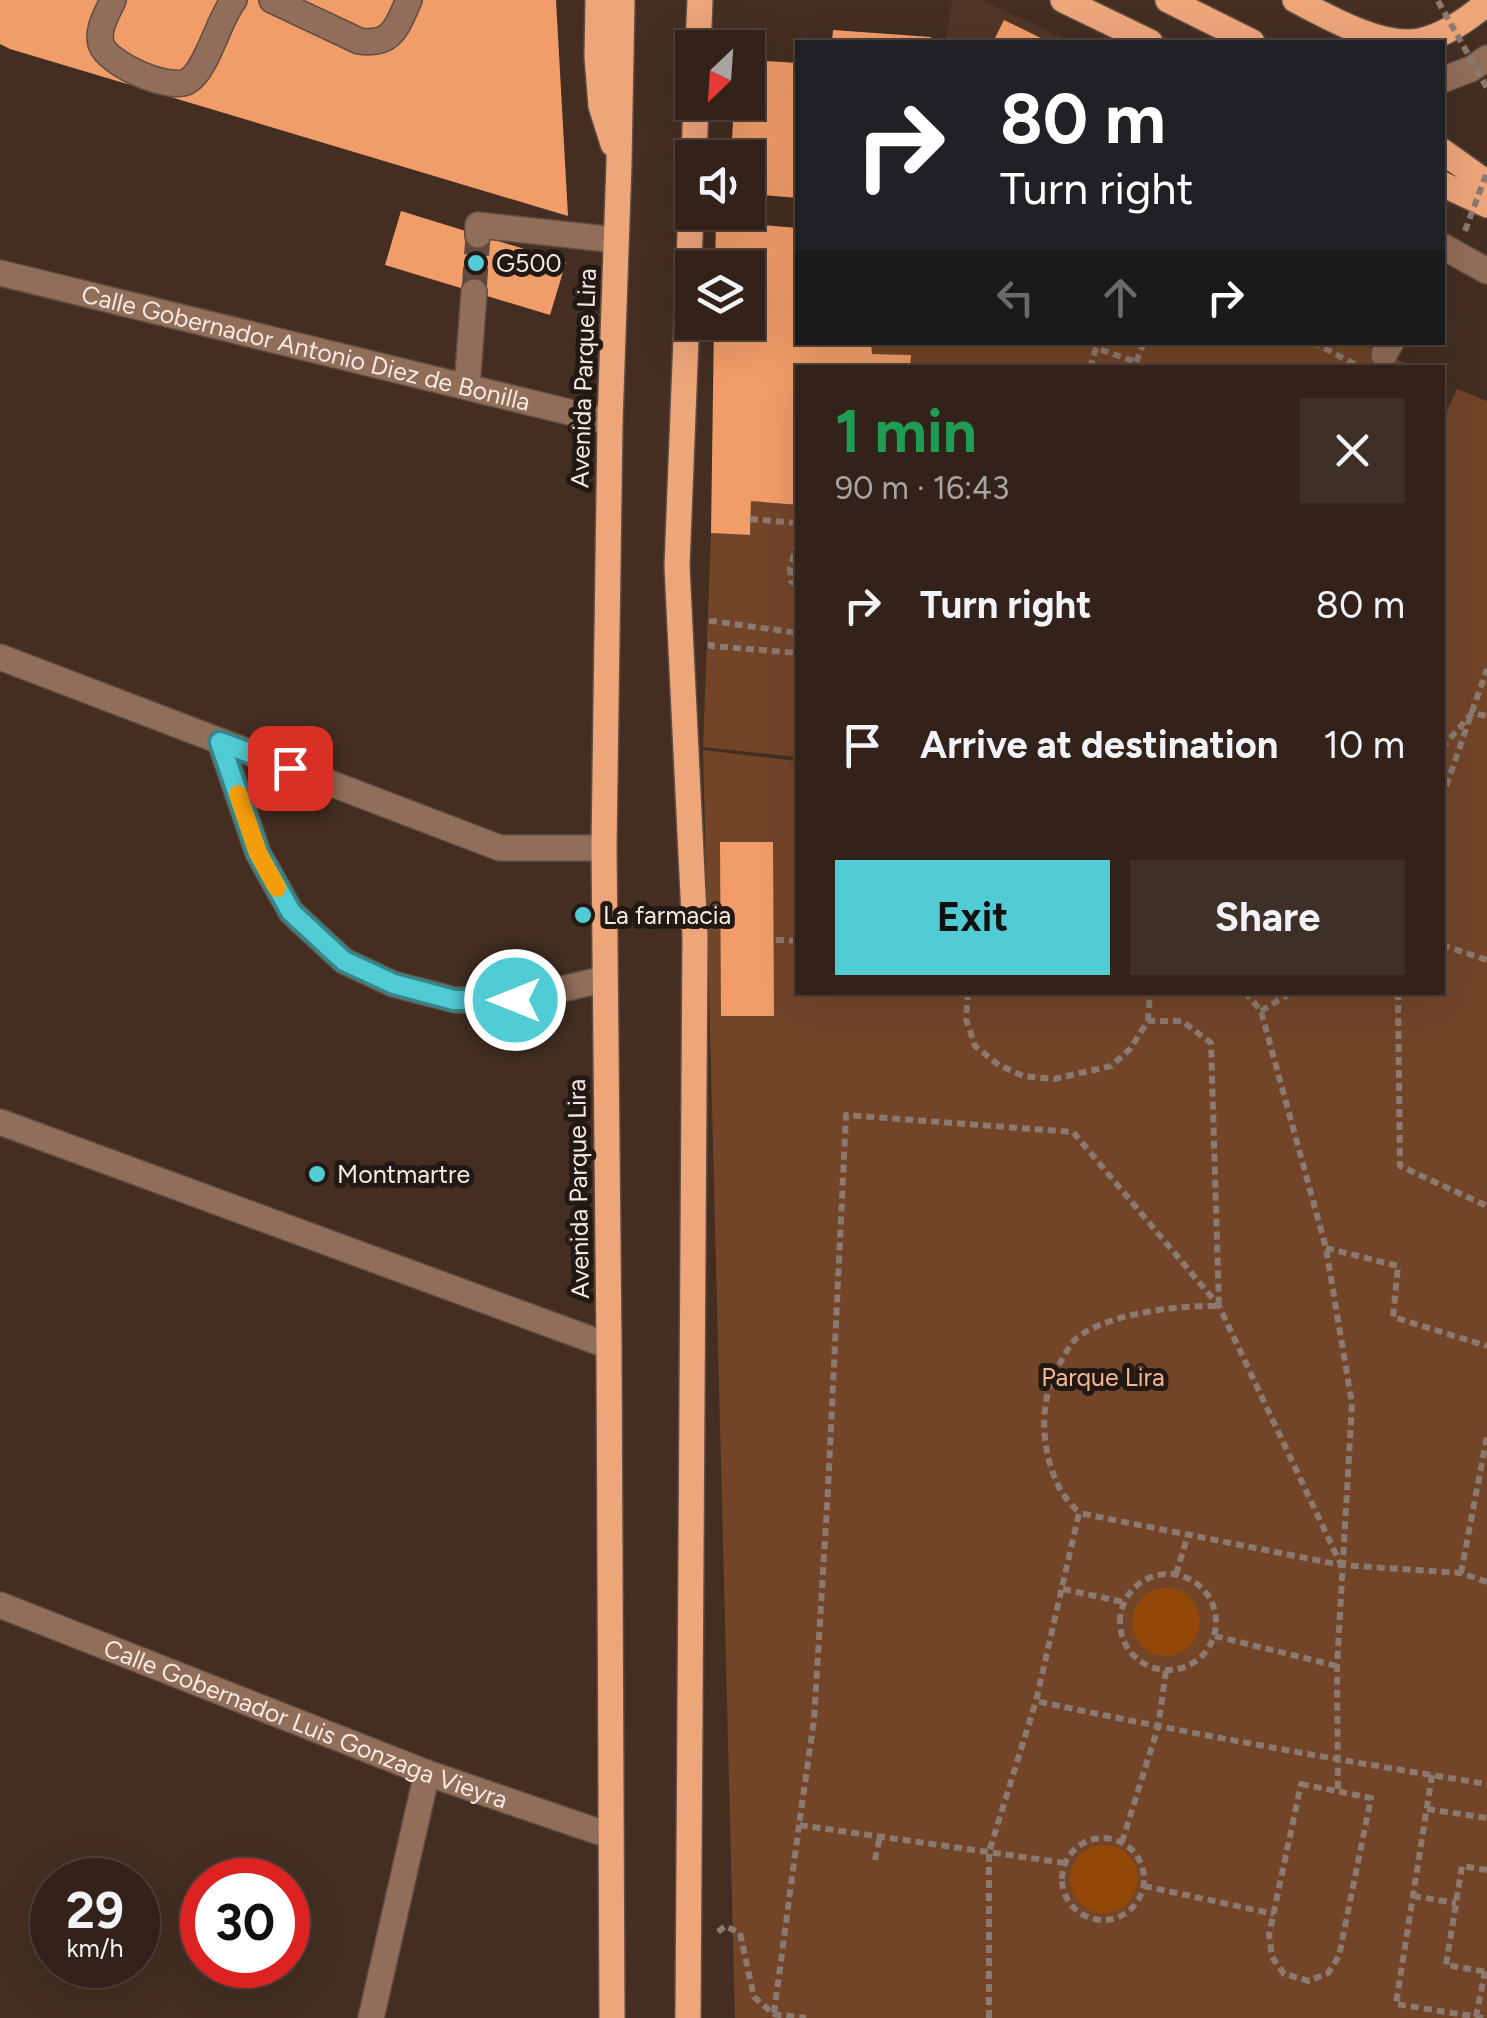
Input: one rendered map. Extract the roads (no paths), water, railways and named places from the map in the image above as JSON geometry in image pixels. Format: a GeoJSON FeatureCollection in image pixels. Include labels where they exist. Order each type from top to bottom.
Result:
{"type":"FeatureCollection","features":[{"type":"Feature","properties":{"kind":"main road"},"geometry":{"type":"LineString","coordinates":[[598,0],[601,106],[619,163]]}},
{"type":"Feature","properties":{"kind":"main road","name":"Avenida Parque Lira"},"geometry":{"type":"LineString","coordinates":[[612,2018],[604,848],[610,422],[622,0]]}},
{"type":"Feature","properties":{"kind":"main road"},"geometry":{"type":"LineString","coordinates":[[699,30],[700,0]]}},
{"type":"Feature","properties":{"kind":"main road"},"geometry":{"type":"LineString","coordinates":[[1063,0],[1146,40]]}},
{"type":"Feature","properties":{"kind":"main road"},"geometry":{"type":"LineString","coordinates":[[1168,0],[1248,40]]}},
{"type":"Feature","properties":{"kind":"main road"},"geometry":{"type":"LineString","coordinates":[[1294,0],[1389,40]]}},
{"type":"Feature","properties":{"kind":"main road"},"geometry":{"type":"LineString","coordinates":[[1423,40],[1445,32],[1487,3]]}},
{"type":"Feature","properties":{"kind":"main road"},"geometry":{"type":"LineString","coordinates":[[1445,153],[1487,183]]}},
{"type":"Feature","properties":{"kind":"main road"},"geometry":{"type":"LineString","coordinates":[[1445,185],[1487,205]]}},
{"type":"Feature","properties":{"kind":"main road"},"geometry":{"type":"LineString","coordinates":[[688,2018],[695,936],[678,566],[690,230]]}},
{"type":"Feature","properties":{"kind":"street"},"geometry":{"type":"LineString","coordinates":[[113,0],[99,39],[104,52],[115,62],[162,83],[176,85],[190,80],[199,69],[226,9],[234,0]]}},
{"type":"Feature","properties":{"kind":"street"},"geometry":{"type":"LineString","coordinates":[[272,0],[360,41],[373,43],[387,39],[409,0]]}},
{"type":"Feature","properties":{"kind":"street"},"geometry":{"type":"LineString","coordinates":[[1445,79],[1472,70],[1487,58]]}},
{"type":"Feature","properties":{"kind":"street"},"geometry":{"type":"LineString","coordinates":[[478,235],[478,225],[616,240]]}},
{"type":"Feature","properties":{"kind":"street"},"geometry":{"type":"LineString","coordinates":[[1445,248],[1487,272]]}},
{"type":"Feature","properties":{"kind":"street","name":"Calle Gobernador Antonio Diez de Bonilla"},"geometry":{"type":"LineString","coordinates":[[0,272],[610,422]]}},
{"type":"Feature","properties":{"kind":"street"},"geometry":{"type":"LineString","coordinates":[[467,387],[474,292]]}},
{"type":"Feature","properties":{"kind":"street"},"geometry":{"type":"LineString","coordinates":[[0,657],[500,848],[604,848]]}},
{"type":"Feature","properties":{"kind":"street"},"geometry":{"type":"LineString","coordinates":[[220,742],[258,853],[291,912],[344,961],[394,984],[454,1000],[515,1000],[605,979]]}},
{"type":"Feature","properties":{"kind":"street"},"geometry":{"type":"LineString","coordinates":[[0,1122],[610,1346]]}},
{"type":"Feature","properties":{"kind":"street","name":"Calle Gobernador Luis Gonzaga Vieyra"},"geometry":{"type":"LineString","coordinates":[[0,1605],[427,1773],[611,1836]]}},
{"type":"Feature","properties":{"kind":"street"},"geometry":{"type":"LineString","coordinates":[[371,2018],[427,1773]]}},
{"type":"Feature","properties":{"kind":"tunnel"},"geometry":{"type":"LineString","coordinates":[[474,292],[478,235]]}},
{"type":"Feature","properties":{"kind":"place","name":"G500"},"geometry":{"type":"Point","coordinates":[476,263]}},
{"type":"Feature","properties":{"kind":"place","name":"La farmacia"},"geometry":{"type":"Point","coordinates":[583,915]}},
{"type":"Feature","properties":{"kind":"place","name":"Montmartre"},"geometry":{"type":"Point","coordinates":[317,1174]}},
{"type":"Feature","properties":{"kind":"park label","name":"Parque Lira"},"geometry":{"type":"Point","coordinates":[1103,1377]}}]}
